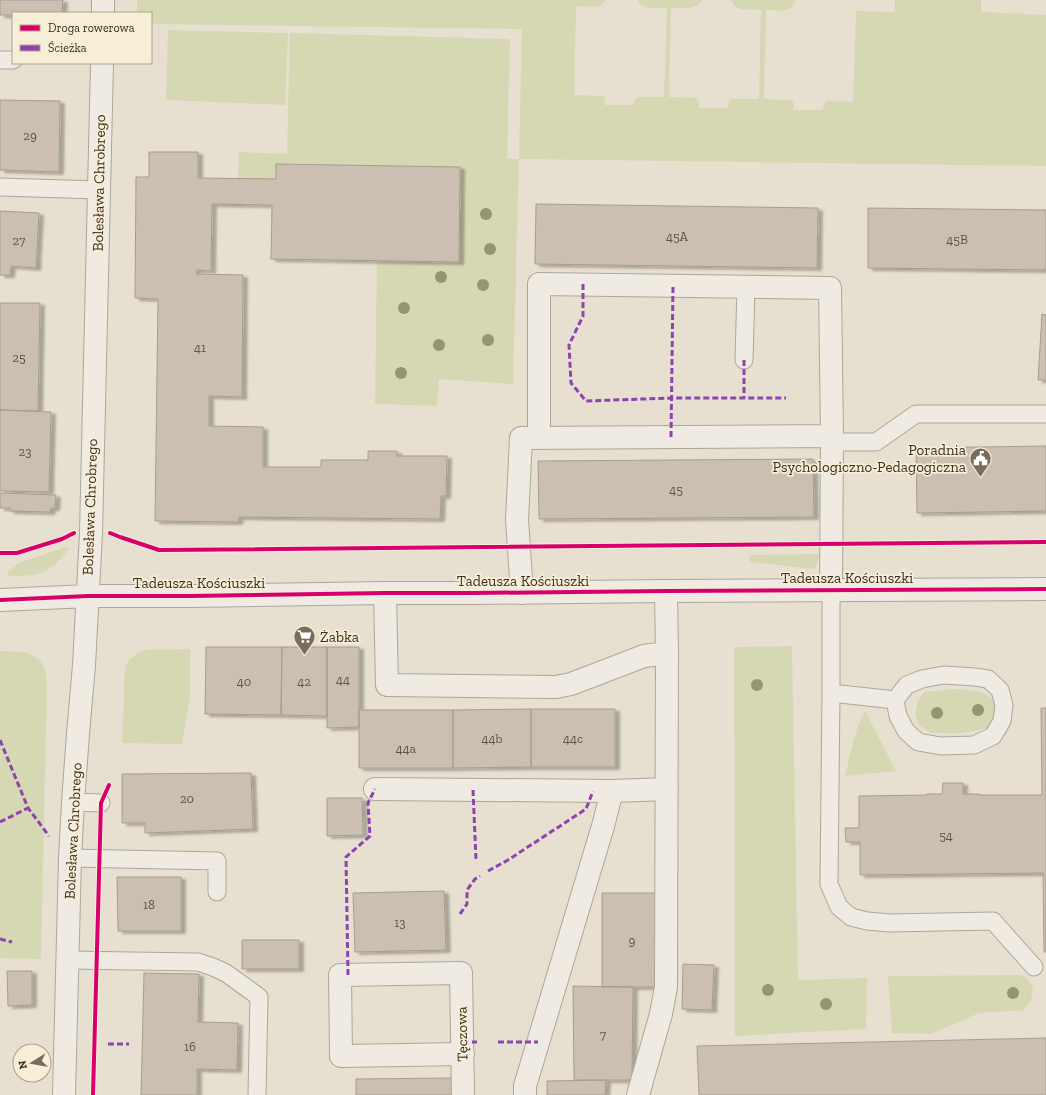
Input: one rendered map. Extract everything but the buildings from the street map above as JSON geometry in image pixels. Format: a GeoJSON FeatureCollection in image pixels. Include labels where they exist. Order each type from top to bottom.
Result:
{"type":"FeatureCollection","features":[{"type":"Feature","properties":{"kind":"street"},"geometry":{"type":"LineString","coordinates":[[103,0],[103,12]]}},
{"type":"Feature","properties":{"kind":"street","name":"Bolesława Chrobrego"},"geometry":{"type":"LineString","coordinates":[[64,1095],[70,858],[88,596],[102,64]]}},
{"type":"Feature","properties":{"kind":"street"},"geometry":{"type":"LineString","coordinates":[[539,438],[539,284],[830,288],[832,439],[831,590]]}},
{"type":"Feature","properties":{"kind":"street"},"geometry":{"type":"LineString","coordinates":[[522,593],[517,520],[521,438],[832,439]]}},
{"type":"Feature","properties":{"kind":"street","name":"Tadeusza Kościuszki"},"geometry":{"type":"LineString","coordinates":[[0,600],[88,596],[1046,589]]}},
{"type":"Feature","properties":{"kind":"street"},"geometry":{"type":"LineString","coordinates":[[638,1095],[661,1014],[666,987],[666,591]]}},
{"type":"Feature","properties":{"kind":"street"},"geometry":{"type":"LineString","coordinates":[[385,593],[387,685],[556,687],[571,684],[644,656],[667,653]]}},
{"type":"Feature","properties":{"kind":"street"},"geometry":{"type":"LineString","coordinates":[[375,789],[612,791],[667,789]]}},
{"type":"Feature","properties":{"kind":"street"},"geometry":{"type":"LineString","coordinates":[[524,1095],[525,1086],[603,826],[612,791]]}},
{"type":"Feature","properties":{"kind":"street","name":"Tęczowa"},"geometry":{"type":"LineString","coordinates":[[463,1054],[341,1056],[340,975],[462,973],[463,1054],[463,1095]]}},
{"type":"Feature","properties":{"kind":"lane"},"geometry":{"type":"LineString","coordinates":[[0,60],[12,60]]}},
{"type":"Feature","properties":{"kind":"lane"},"geometry":{"type":"LineString","coordinates":[[0,187],[99,190]]}},
{"type":"Feature","properties":{"kind":"lane"},"geometry":{"type":"LineString","coordinates":[[744,360],[746,286]]}},
{"type":"Feature","properties":{"kind":"lane"},"geometry":{"type":"LineString","coordinates":[[832,439],[876,442],[916,414],[1046,414]]}},
{"type":"Feature","properties":{"kind":"lane"},"geometry":{"type":"LineString","coordinates":[[831,590],[832,693],[829,884],[839,907],[851,917],[867,921],[890,923],[993,921],[1034,967]]}},
{"type":"Feature","properties":{"kind":"lane"},"geometry":{"type":"LineString","coordinates":[[944,676],[975,677],[988,679],[1000,690],[1004,705],[1002,721],[993,736],[974,745],[941,746],[918,742],[906,731],[898,716],[895,700],[907,685],[922,679],[944,676]]}},
{"type":"Feature","properties":{"kind":"lane"},"geometry":{"type":"LineString","coordinates":[[832,693],[895,700]]}},
{"type":"Feature","properties":{"kind":"lane"},"geometry":{"type":"LineString","coordinates":[[73,802],[101,803]]}},
{"type":"Feature","properties":{"kind":"lane"},"geometry":{"type":"LineString","coordinates":[[70,858],[218,861],[217,892]]}},
{"type":"Feature","properties":{"kind":"lane"},"geometry":{"type":"LineString","coordinates":[[68,960],[198,962],[213,966],[226,973],[259,997],[257,1095]]}},
{"type":"Feature","properties":{"kind":"green space"},"geometry":{"type":"Polygon","coordinates":[[[137,0],[606,0],[597,6],[576,6],[574,95],[603,96],[605,98],[605,105],[634,105],[635,99],[638,97],[664,97],[667,8],[646,7],[637,0],[702,0],[696,6],[688,8],[671,8],[669,97],[696,98],[699,101],[699,108],[728,108],[731,99],[759,99],[761,10],[740,9],[733,4],[731,0],[796,0],[788,9],[780,11],[766,10],[764,99],[790,100],[794,103],[793,110],[823,110],[824,104],[827,101],[853,102],[856,11],[895,12],[895,0],[981,0],[981,12],[1046,15],[1046,166],[519,159],[522,29],[152,24],[152,12],[137,12],[137,0]]]}},
{"type":"Feature","properties":{"kind":"green space"},"geometry":{"type":"Polygon","coordinates":[[[168,30],[288,33],[285,105],[166,100],[168,30]]]}},
{"type":"Feature","properties":{"kind":"green space"},"geometry":{"type":"Polygon","coordinates":[[[290,33],[510,39],[507,159],[519,159],[513,384],[439,379],[437,406],[375,404],[377,261],[459,262],[460,167],[276,164],[276,179],[238,179],[239,152],[287,154],[290,33]]]}},
{"type":"Feature","properties":{"kind":"green space"},"geometry":{"type":"Polygon","coordinates":[[[66,547],[69,548],[56,564],[43,572],[8,576],[8,572],[19,563],[66,547]]]}},
{"type":"Feature","properties":{"kind":"green space"},"geometry":{"type":"Polygon","coordinates":[[[820,554],[815,569],[751,562],[749,559],[752,555],[820,554]]]}},
{"type":"Feature","properties":{"kind":"green space"},"geometry":{"type":"Polygon","coordinates":[[[792,646],[798,980],[867,978],[866,1029],[735,1036],[734,647],[792,646]]]}},
{"type":"Feature","properties":{"kind":"green space"},"geometry":{"type":"Polygon","coordinates":[[[190,649],[190,695],[182,744],[122,743],[125,667],[128,661],[143,650],[190,649]]]}},
{"type":"Feature","properties":{"kind":"green space"},"geometry":{"type":"Polygon","coordinates":[[[0,651],[26,653],[38,658],[45,672],[47,682],[41,959],[0,958],[0,651]]]}},
{"type":"Feature","properties":{"kind":"green space"},"geometry":{"type":"Polygon","coordinates":[[[954,689],[971,690],[986,694],[996,702],[994,724],[987,728],[963,733],[931,733],[919,725],[915,715],[918,701],[924,692],[954,689]]]}},
{"type":"Feature","properties":{"kind":"green space"},"geometry":{"type":"Polygon","coordinates":[[[865,711],[896,771],[845,776],[855,734],[865,711]]]}},
{"type":"Feature","properties":{"kind":"green space"},"geometry":{"type":"Polygon","coordinates":[[[1023,975],[1033,986],[1031,1001],[1024,1010],[979,1013],[931,1034],[892,1033],[888,976],[1023,975]]]}},
{"type":"Feature","properties":{"kind":"marked path"},"geometry":{"type":"LineString","coordinates":[[583,284],[583,316],[569,345],[571,383],[586,401],[672,398],[786,398]]}},
{"type":"Feature","properties":{"kind":"marked path"},"geometry":{"type":"LineString","coordinates":[[671,437],[673,286]]}},
{"type":"Feature","properties":{"kind":"marked path"},"geometry":{"type":"LineString","coordinates":[[744,360],[744,398]]}},
{"type":"Feature","properties":{"kind":"marked path"},"geometry":{"type":"LineString","coordinates":[[0,740],[28,808],[49,836]]}},
{"type":"Feature","properties":{"kind":"marked path"},"geometry":{"type":"LineString","coordinates":[[348,975],[346,857],[370,836],[368,803],[375,789]]}},
{"type":"Feature","properties":{"kind":"marked path"},"geometry":{"type":"LineString","coordinates":[[473,790],[476,860]]}},
{"type":"Feature","properties":{"kind":"marked path"},"geometry":{"type":"LineString","coordinates":[[488,871],[508,860],[586,809],[593,791]]}},
{"type":"Feature","properties":{"kind":"marked path"},"geometry":{"type":"LineString","coordinates":[[0,822],[28,808]]}},
{"type":"Feature","properties":{"kind":"marked path"},"geometry":{"type":"LineString","coordinates":[[460,914],[467,904],[467,890],[475,879],[480,876]]}},
{"type":"Feature","properties":{"kind":"marked path"},"geometry":{"type":"LineString","coordinates":[[0,939],[12,942]]}},
{"type":"Feature","properties":{"kind":"marked path"},"geometry":{"type":"LineString","coordinates":[[463,1042],[477,1042]]}},
{"type":"Feature","properties":{"kind":"marked path"},"geometry":{"type":"LineString","coordinates":[[498,1042],[538,1042]]}},
{"type":"Feature","properties":{"kind":"marked path"},"geometry":{"type":"LineString","coordinates":[[108,1044],[129,1044]]}},
{"type":"Feature","properties":{"kind":"cycle path"},"geometry":{"type":"LineString","coordinates":[[0,553],[17,553],[62,539],[74,533]]}},
{"type":"Feature","properties":{"kind":"cycle path"},"geometry":{"type":"LineString","coordinates":[[110,533],[159,550],[1046,542]]}},
{"type":"Feature","properties":{"kind":"cycle path"},"geometry":{"type":"LineString","coordinates":[[0,600],[88,596],[1046,589]]}},
{"type":"Feature","properties":{"kind":"cycle path"},"geometry":{"type":"LineString","coordinates":[[93,1095],[101,803],[109,785]]}},
{"type":"Feature","properties":{"kind":"place","name":"Poradnia Psychologiczno-Pedagogiczna"},"geometry":{"type":"Point","coordinates":[981,478]}},
{"type":"Feature","properties":{"kind":"place","name":"Żabka"},"geometry":{"type":"Point","coordinates":[304,656]}}]}
